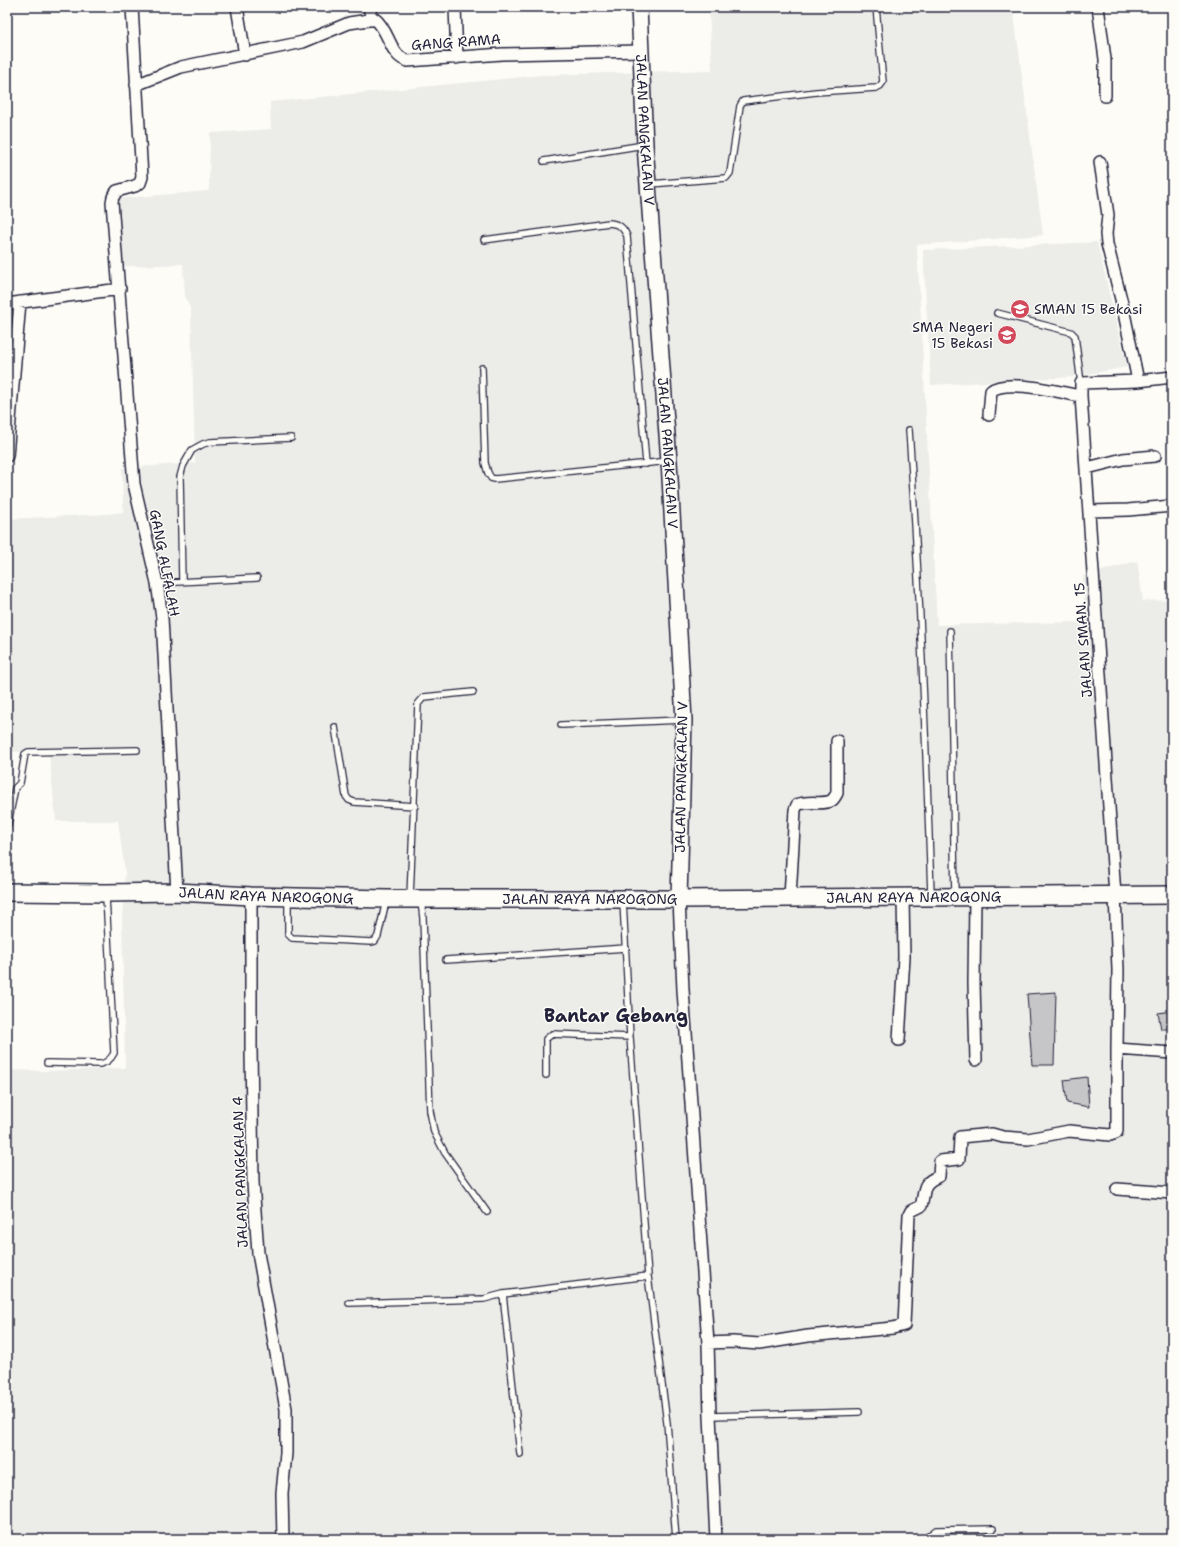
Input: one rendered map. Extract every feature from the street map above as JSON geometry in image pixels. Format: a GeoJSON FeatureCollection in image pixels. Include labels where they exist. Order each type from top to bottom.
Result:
{"type":"FeatureCollection","features":[{"type":"Feature","properties":{"kind":"main road","name":"JALAN RAYA NAROGONG"},"geometry":{"type":"LineString","coordinates":[[7,892],[177,892],[251,896],[387,899],[679,900],[790,897],[975,897],[1172,894]]}},
{"type":"Feature","properties":{"kind":"street"},"geometry":{"type":"LineString","coordinates":[[132,7],[136,85],[181,68],[303,42],[349,23],[372,20],[369,7]]}},
{"type":"Feature","properties":{"kind":"street"},"geometry":{"type":"LineString","coordinates":[[237,7],[245,55]]}},
{"type":"Feature","properties":{"kind":"street"},"geometry":{"type":"LineString","coordinates":[[455,7],[457,58]]}},
{"type":"Feature","properties":{"kind":"street","name":"JALAN PANGKALAN V"},"geometry":{"type":"LineString","coordinates":[[639,7],[645,145],[669,461],[684,720],[679,900]]}},
{"type":"Feature","properties":{"kind":"street"},"geometry":{"type":"LineString","coordinates":[[1098,7],[1105,59],[1105,96]]}},
{"type":"Feature","properties":{"kind":"street","name":"GANG RAMA"},"geometry":{"type":"LineString","coordinates":[[372,20],[375,19],[381,24],[396,55],[408,61],[545,52],[641,51]]}},
{"type":"Feature","properties":{"kind":"street","name":"GANG ALFALAH"},"geometry":{"type":"LineString","coordinates":[[136,85],[142,177],[140,183],[135,186],[117,191],[113,196],[112,202],[120,289],[134,484],[157,583],[162,618],[177,892]]}},
{"type":"Feature","properties":{"kind":"street"},"geometry":{"type":"LineString","coordinates":[[1100,162],[1108,215],[1106,234],[1107,244],[1122,303],[1138,381]]}},
{"type":"Feature","properties":{"kind":"street"},"geometry":{"type":"LineString","coordinates":[[7,304],[120,289]]}},
{"type":"Feature","properties":{"kind":"street"},"geometry":{"type":"LineString","coordinates":[[7,456],[20,302]]}},
{"type":"Feature","properties":{"kind":"street"},"geometry":{"type":"LineString","coordinates":[[1081,383],[1138,381],[1172,377]]}},
{"type":"Feature","properties":{"kind":"street","name":"JALAN SMAN. 15"},"geometry":{"type":"LineString","coordinates":[[708,1343],[733,1342],[759,1344],[808,1336],[894,1328],[904,1325],[909,1215],[911,1211],[921,1206],[925,1186],[930,1180],[939,1176],[940,1161],[959,1159],[960,1136],[992,1134],[1004,1137],[1028,1139],[1069,1131],[1110,1135],[1116,1133],[1117,1131],[1118,970],[1115,895],[1081,383]]}},
{"type":"Feature","properties":{"kind":"street"},"geometry":{"type":"LineString","coordinates":[[990,415],[991,391],[1000,386],[1037,388],[1081,396]]}},
{"type":"Feature","properties":{"kind":"street"},"geometry":{"type":"LineString","coordinates":[[1087,468],[1123,459],[1155,456]]}},
{"type":"Feature","properties":{"kind":"street"},"geometry":{"type":"LineString","coordinates":[[1090,511],[1128,510],[1172,506]]}},
{"type":"Feature","properties":{"kind":"street"},"geometry":{"type":"LineString","coordinates":[[790,897],[795,810],[797,805],[802,802],[831,801],[837,793],[836,741]]}},
{"type":"Feature","properties":{"kind":"street","name":"JALAN PANGKALAN 4"},"geometry":{"type":"LineString","coordinates":[[251,896],[253,1183],[258,1253],[286,1409],[286,1453],[282,1493],[283,1539]]}},
{"type":"Feature","properties":{"kind":"street"},"geometry":{"type":"LineString","coordinates":[[900,1040],[904,957],[903,897]]}},
{"type":"Feature","properties":{"kind":"street"},"geometry":{"type":"LineString","coordinates":[[975,897],[974,983],[976,1060]]}},
{"type":"Feature","properties":{"kind":"street"},"geometry":{"type":"LineString","coordinates":[[679,900],[683,990],[708,1343],[716,1539]]}},
{"type":"Feature","properties":{"kind":"street"},"geometry":{"type":"LineString","coordinates":[[1117,1049],[1172,1052]]}},
{"type":"Feature","properties":{"kind":"street"},"geometry":{"type":"LineString","coordinates":[[1117,1189],[1172,1193]]}},
{"type":"Feature","properties":{"kind":"lane"},"geometry":{"type":"LineString","coordinates":[[648,184],[726,178],[730,173],[740,106],[743,101],[816,92],[876,88],[880,86],[883,82],[876,7]]}},
{"type":"Feature","properties":{"kind":"lane"},"geometry":{"type":"LineString","coordinates":[[544,161],[645,145]]}},
{"type":"Feature","properties":{"kind":"lane"},"geometry":{"type":"LineString","coordinates":[[484,240],[609,223],[618,224],[624,230],[627,236],[646,464]]}},
{"type":"Feature","properties":{"kind":"lane"},"geometry":{"type":"LineString","coordinates":[[997,313],[1071,332],[1075,336],[1081,383]]}},
{"type":"Feature","properties":{"kind":"lane"},"geometry":{"type":"LineString","coordinates":[[482,368],[485,463],[491,478],[669,461]]}},
{"type":"Feature","properties":{"kind":"lane"},"geometry":{"type":"LineString","coordinates":[[909,430],[914,498],[924,706],[931,897]]}},
{"type":"Feature","properties":{"kind":"lane"},"geometry":{"type":"LineString","coordinates":[[182,581],[180,477],[183,466],[192,450],[210,442],[291,438]]}},
{"type":"Feature","properties":{"kind":"lane"},"geometry":{"type":"LineString","coordinates":[[157,583],[257,578]]}},
{"type":"Feature","properties":{"kind":"lane"},"geometry":{"type":"LineString","coordinates":[[950,631],[955,897]]}},
{"type":"Feature","properties":{"kind":"lane"},"geometry":{"type":"LineString","coordinates":[[473,692],[424,697],[418,704],[415,806],[416,899],[423,918],[430,1111],[434,1132],[445,1153],[486,1212]]}},
{"type":"Feature","properties":{"kind":"lane"},"geometry":{"type":"LineString","coordinates":[[561,725],[684,720]]}},
{"type":"Feature","properties":{"kind":"lane"},"geometry":{"type":"LineString","coordinates":[[335,727],[346,796],[349,800],[354,802],[415,806]]}},
{"type":"Feature","properties":{"kind":"lane"},"geometry":{"type":"LineString","coordinates":[[7,829],[16,788],[20,783],[25,754],[28,752],[137,750]]}},
{"type":"Feature","properties":{"kind":"lane"},"geometry":{"type":"LineString","coordinates":[[47,1063],[100,1064],[105,1063],[114,1053],[106,893]]}},
{"type":"Feature","properties":{"kind":"lane"},"geometry":{"type":"LineString","coordinates":[[288,897],[288,934],[292,938],[371,942],[375,941],[378,936],[387,899]]}},
{"type":"Feature","properties":{"kind":"lane"},"geometry":{"type":"LineString","coordinates":[[623,899],[630,1037],[648,1276],[667,1423],[676,1539]]}},
{"type":"Feature","properties":{"kind":"lane"},"geometry":{"type":"LineString","coordinates":[[446,960],[626,948]]}},
{"type":"Feature","properties":{"kind":"lane"},"geometry":{"type":"LineString","coordinates":[[546,1075],[546,1039],[552,1034],[630,1037]]}},
{"type":"Feature","properties":{"kind":"lane"},"geometry":{"type":"LineString","coordinates":[[349,1303],[484,1299],[504,1294],[648,1276]]}},
{"type":"Feature","properties":{"kind":"lane"},"geometry":{"type":"LineString","coordinates":[[504,1294],[520,1454]]}},
{"type":"Feature","properties":{"kind":"lane"},"geometry":{"type":"LineString","coordinates":[[710,1416],[859,1412]]}},
{"type":"Feature","properties":{"kind":"lane"},"geometry":{"type":"LineString","coordinates":[[925,1539],[936,1530],[993,1529]]}},
{"type":"Feature","properties":{"kind":"shaded area"},"geometry":{"type":"Polygon","coordinates":[[[709,7],[1013,7],[1043,235],[917,245],[937,625],[1085,622],[1083,576],[1137,561],[1143,601],[1172,600],[1172,1539],[7,1539],[7,1070],[46,1071],[125,1068],[122,919],[125,872],[118,821],[56,821],[49,754],[7,751],[7,519],[123,512],[122,468],[195,463],[191,311],[185,296],[183,264],[111,267],[111,199],[209,191],[210,133],[271,129],[270,102],[543,75],[712,70],[709,7]]]}},
{"type":"Feature","properties":{"kind":"shaded area","name":"SMAN 15 Bekasi"},"geometry":{"type":"Polygon","coordinates":[[[1097,242],[1127,367],[1072,377],[931,385],[923,250],[1097,242]]]}},
{"type":"Feature","properties":{"kind":"building"},"geometry":{"type":"Polygon","coordinates":[[[1056,992],[1054,1065],[1032,1065],[1027,994],[1056,992]]]}},
{"type":"Feature","properties":{"kind":"building"},"geometry":{"type":"Polygon","coordinates":[[[1172,1011],[1172,1029],[1161,1029],[1158,1013],[1172,1011]]]}},
{"type":"Feature","properties":{"kind":"building"},"geometry":{"type":"Polygon","coordinates":[[[1087,1077],[1089,1107],[1067,1103],[1064,1080],[1087,1077]]]}},
{"type":"Feature","properties":{"kind":"place","name":"SMAN 15 Bekasi"},"geometry":{"type":"Point","coordinates":[1020,309]}},
{"type":"Feature","properties":{"kind":"place","name":"SMA Negeri 15 Bekasi"},"geometry":{"type":"Point","coordinates":[1007,335]}},
{"type":"Feature","properties":{"kind":"district","name":"Bantar Gebang"},"geometry":{"type":"Point","coordinates":[616,1016]}}]}
